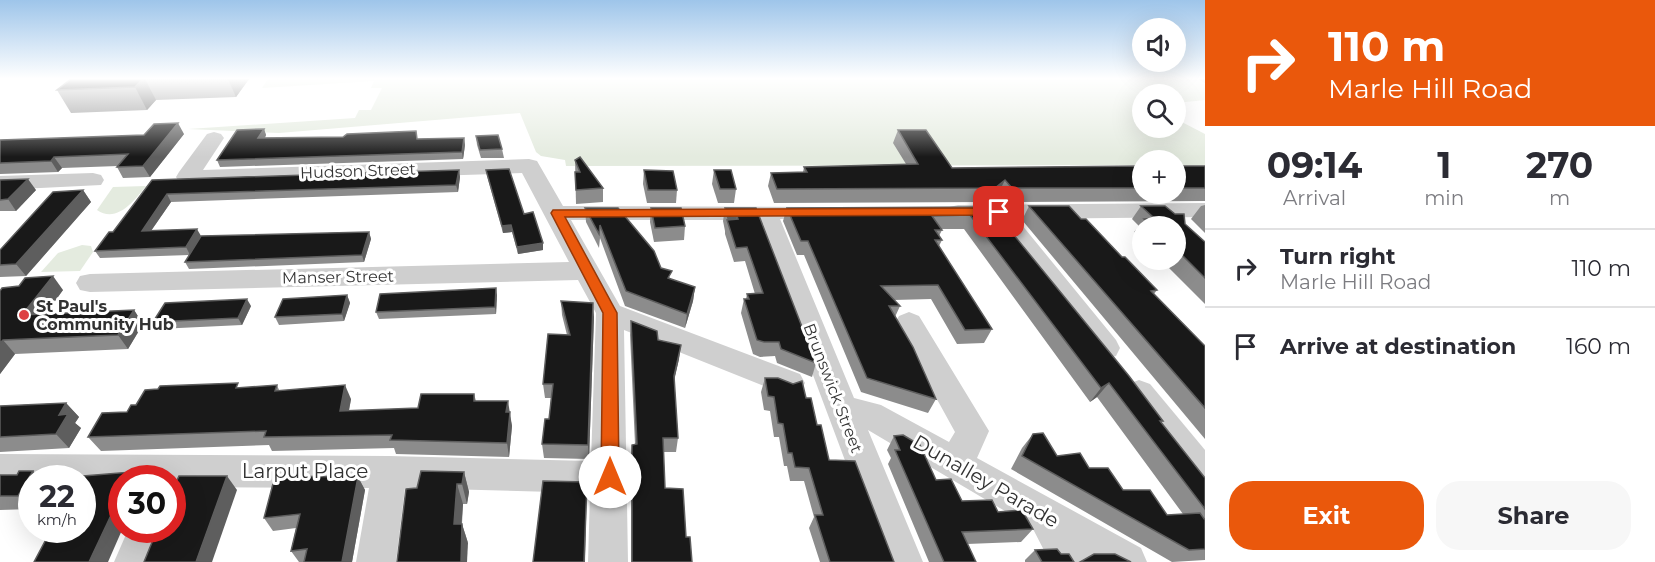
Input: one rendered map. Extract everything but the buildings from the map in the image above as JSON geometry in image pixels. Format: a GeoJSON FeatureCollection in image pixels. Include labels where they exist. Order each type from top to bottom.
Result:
{"type":"FeatureCollection","features":[{"type":"Feature","properties":{"kind":"street","name":"Hudson Street"},"geometry":{"type":"LineString","coordinates":[[214,138],[186,177],[529,166],[557,213]]}},
{"type":"Feature","properties":{"kind":"street"},"geometry":{"type":"LineString","coordinates":[[0,183],[93,180]]}},
{"type":"Feature","properties":{"kind":"street"},"geometry":{"type":"LineString","coordinates":[[1162,210],[1188,234]]}},
{"type":"Feature","properties":{"kind":"street"},"geometry":{"type":"LineString","coordinates":[[930,212],[1205,210]]}},
{"type":"Feature","properties":{"kind":"street"},"geometry":{"type":"LineString","coordinates":[[608,562],[610,313],[557,213],[850,212]]}},
{"type":"Feature","properties":{"kind":"street"},"geometry":{"type":"LineString","coordinates":[[999,212],[1205,477]]}},
{"type":"Feature","properties":{"kind":"street","name":"Brunswick Street"},"geometry":{"type":"LineString","coordinates":[[765,213],[903,562]]}},
{"type":"Feature","properties":{"kind":"street","name":"Manser Street"},"geometry":{"type":"LineString","coordinates":[[90,282],[586,271]]}},
{"type":"Feature","properties":{"kind":"street"},"geometry":{"type":"LineString","coordinates":[[610,313],[789,383]]}},
{"type":"Feature","properties":{"kind":"street"},"geometry":{"type":"LineString","coordinates":[[909,323],[972,431],[968,444],[953,463]]}},
{"type":"Feature","properties":{"kind":"street","name":"Dunalley Parade"},"geometry":{"type":"LineString","coordinates":[[841,408],[869,415],[1126,562]]}},
{"type":"Feature","properties":{"kind":"street","name":"Larput Place"},"geometry":{"type":"LineString","coordinates":[[0,470],[108,473]]}},
{"type":"Feature","properties":{"kind":"street"},"geometry":{"type":"LineString","coordinates":[[376,562],[389,472]]}},
{"type":"Feature","properties":{"kind":"street","name":"Larput Place"},"geometry":{"type":"LineString","coordinates":[[186,475],[389,472],[610,477]]}},
{"type":"Feature","properties":{"kind":"street"},"geometry":{"type":"LineString","coordinates":[[1046,516],[1071,562]]}},
{"type":"Feature","properties":{"kind":"street"},"geometry":{"type":"LineString","coordinates":[[134,562],[142,543]]}},
{"type":"Feature","properties":{"kind":"shaded area"},"geometry":{"type":"Polygon","coordinates":[[[373,105],[1132,105],[1132,138],[1186,138],[1186,124],[1205,134],[1205,165],[1186,165],[1186,150],[1132,150],[1132,165],[566,166],[565,160],[541,156],[536,152],[520,113],[279,133],[188,129],[355,118],[359,110],[371,110],[373,105]]]}},
{"type":"Feature","properties":{"kind":"shaded area"},"geometry":{"type":"Polygon","coordinates":[[[146,186],[131,203],[118,212],[104,214],[97,210],[113,187],[146,186]]]}},
{"type":"Feature","properties":{"kind":"shaded area"},"geometry":{"type":"Polygon","coordinates":[[[82,245],[91,246],[93,252],[80,271],[41,272],[58,253],[82,245]]]}},
{"type":"Feature","properties":{"kind":"place","name":"St Paul's Community Hub"},"geometry":{"type":"Point","coordinates":[24,315]}},
{"type":"Feature","properties":{"kind":"route"},"geometry":{"type":"LineString","coordinates":[[610,477],[610,313],[557,213],[999,212]]}}]}
